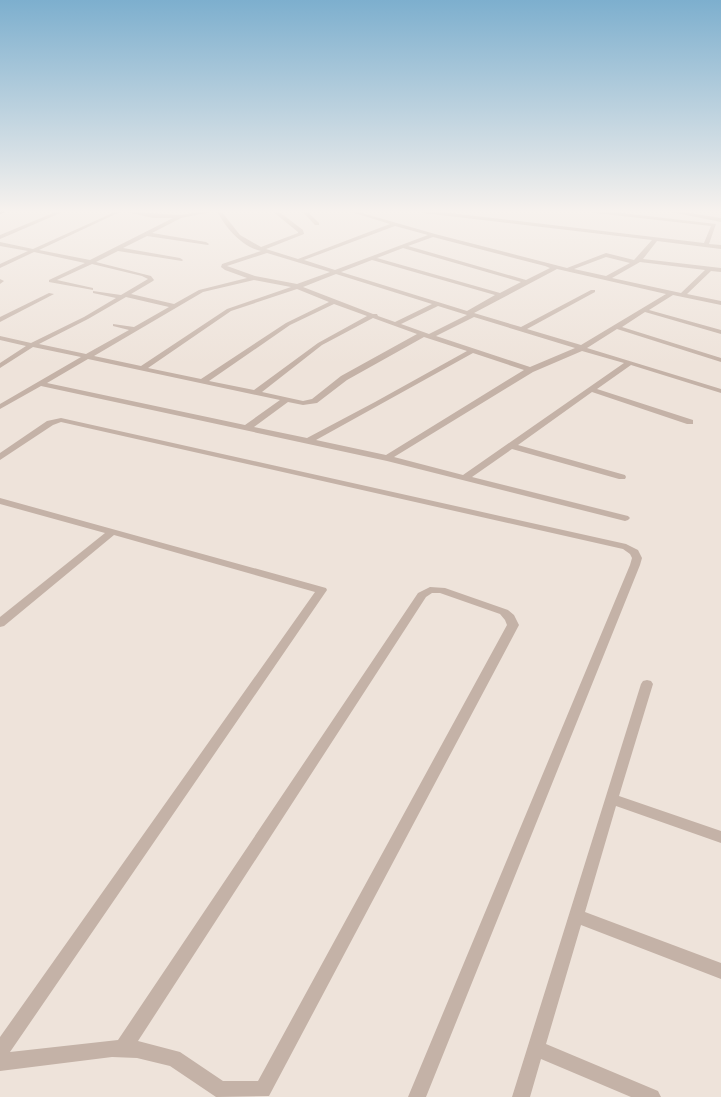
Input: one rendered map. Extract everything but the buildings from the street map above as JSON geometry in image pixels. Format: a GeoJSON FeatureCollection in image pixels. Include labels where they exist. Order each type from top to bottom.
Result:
{"type":"FeatureCollection","features":[{"type":"Feature","properties":{"kind":"street"},"geometry":{"type":"LineString","coordinates":[[91,262],[51,281],[176,306]]}},
{"type":"Feature","properties":{"kind":"street"},"geometry":{"type":"LineString","coordinates":[[0,366],[32,345],[146,284],[150,280],[149,278],[92,262]]}},
{"type":"Feature","properties":{"kind":"street"},"geometry":{"type":"LineString","coordinates":[[232,262],[226,264],[224,267],[254,278],[296,286],[334,302],[530,370]]}},
{"type":"Feature","properties":{"kind":"street"},"geometry":{"type":"LineString","coordinates":[[301,262],[338,272],[628,364],[721,391]]}},
{"type":"Feature","properties":{"kind":"street"},"geometry":{"type":"LineString","coordinates":[[143,368],[229,310],[265,300],[296,286],[364,262]]}},
{"type":"Feature","properties":{"kind":"street"},"geometry":{"type":"LineString","coordinates":[[384,262],[501,295]]}},
{"type":"Feature","properties":{"kind":"street"},"geometry":{"type":"LineString","coordinates":[[457,262],[527,282]]}},
{"type":"Feature","properties":{"kind":"street"},"geometry":{"type":"LineString","coordinates":[[538,262],[606,279],[721,303]]}},
{"type":"Feature","properties":{"kind":"street"},"geometry":{"type":"LineString","coordinates":[[567,270],[587,262]]}},
{"type":"Feature","properties":{"kind":"street"},"geometry":{"type":"LineString","coordinates":[[606,279],[635,262]]}},
{"type":"Feature","properties":{"kind":"street"},"geometry":{"type":"LineString","coordinates":[[648,262],[721,270]]}},
{"type":"Feature","properties":{"kind":"street"},"geometry":{"type":"LineString","coordinates":[[0,338],[303,403],[314,401],[344,378],[470,314],[501,295],[556,267]]}},
{"type":"Feature","properties":{"kind":"street"},"geometry":{"type":"LineString","coordinates":[[682,295],[709,269]]}},
{"type":"Feature","properties":{"kind":"street"},"geometry":{"type":"LineString","coordinates":[[0,408],[201,291],[254,278]]}},
{"type":"Feature","properties":{"kind":"street"},"geometry":{"type":"LineString","coordinates":[[520,330],[593,290]]}},
{"type":"Feature","properties":{"kind":"street"},"geometry":{"type":"LineString","coordinates":[[387,458],[530,370],[580,349],[672,293]]}},
{"type":"Feature","properties":{"kind":"street"},"geometry":{"type":"LineString","coordinates":[[0,320],[51,294]]}},
{"type":"Feature","properties":{"kind":"street"},"geometry":{"type":"LineString","coordinates":[[203,381],[288,324],[334,302]]}},
{"type":"Feature","properties":{"kind":"street"},"geometry":{"type":"LineString","coordinates":[[397,324],[437,304]]}},
{"type":"Feature","properties":{"kind":"street"},"geometry":{"type":"LineString","coordinates":[[644,310],[721,332]]}},
{"type":"Feature","properties":{"kind":"street"},"geometry":{"type":"LineString","coordinates":[[257,392],[320,344],[375,315]]}},
{"type":"Feature","properties":{"kind":"street"},"geometry":{"type":"LineString","coordinates":[[115,325],[135,329]]}},
{"type":"Feature","properties":{"kind":"street"},"geometry":{"type":"LineString","coordinates":[[616,327],[721,360]]}},
{"type":"Feature","properties":{"kind":"street"},"geometry":{"type":"LineString","coordinates":[[308,441],[378,404],[472,351]]}},
{"type":"Feature","properties":{"kind":"street"},"geometry":{"type":"LineString","coordinates":[[464,478],[628,364]]}},
{"type":"Feature","properties":{"kind":"street"},"geometry":{"type":"LineString","coordinates":[[40,384],[387,458],[625,518]]}},
{"type":"Feature","properties":{"kind":"street"},"geometry":{"type":"LineString","coordinates":[[590,389],[690,422]]}},
{"type":"Feature","properties":{"kind":"street"},"geometry":{"type":"LineString","coordinates":[[247,428],[287,399]]}},
{"type":"Feature","properties":{"kind":"street"},"geometry":{"type":"LineString","coordinates":[[0,457],[50,423],[61,420],[618,546],[634,552],[637,558],[635,565],[417,1097]]}},
{"type":"Feature","properties":{"kind":"street"},"geometry":{"type":"LineString","coordinates":[[511,446],[622,477]]}},
{"type":"Feature","properties":{"kind":"street"},"geometry":{"type":"LineString","coordinates":[[0,501],[322,590],[0,1052]]}},
{"type":"Feature","properties":{"kind":"street"},"geometry":{"type":"LineString","coordinates":[[0,623],[112,532]]}},
{"type":"Feature","properties":{"kind":"street"},"geometry":{"type":"LineString","coordinates":[[0,1062],[112,1048],[137,1049],[174,1058],[222,1090],[263,1090],[513,625],[510,618],[504,612],[441,590],[430,590],[422,595],[123,1048]]}},
{"type":"Feature","properties":{"kind":"street"},"geometry":{"type":"LineString","coordinates":[[521,1097],[647,684]]}},
{"type":"Feature","properties":{"kind":"street"},"geometry":{"type":"LineString","coordinates":[[611,800],[721,837]]}},
{"type":"Feature","properties":{"kind":"street"},"geometry":{"type":"LineString","coordinates":[[576,916],[721,971]]}},
{"type":"Feature","properties":{"kind":"street"},"geometry":{"type":"LineString","coordinates":[[536,1048],[652,1097]]}}]}
